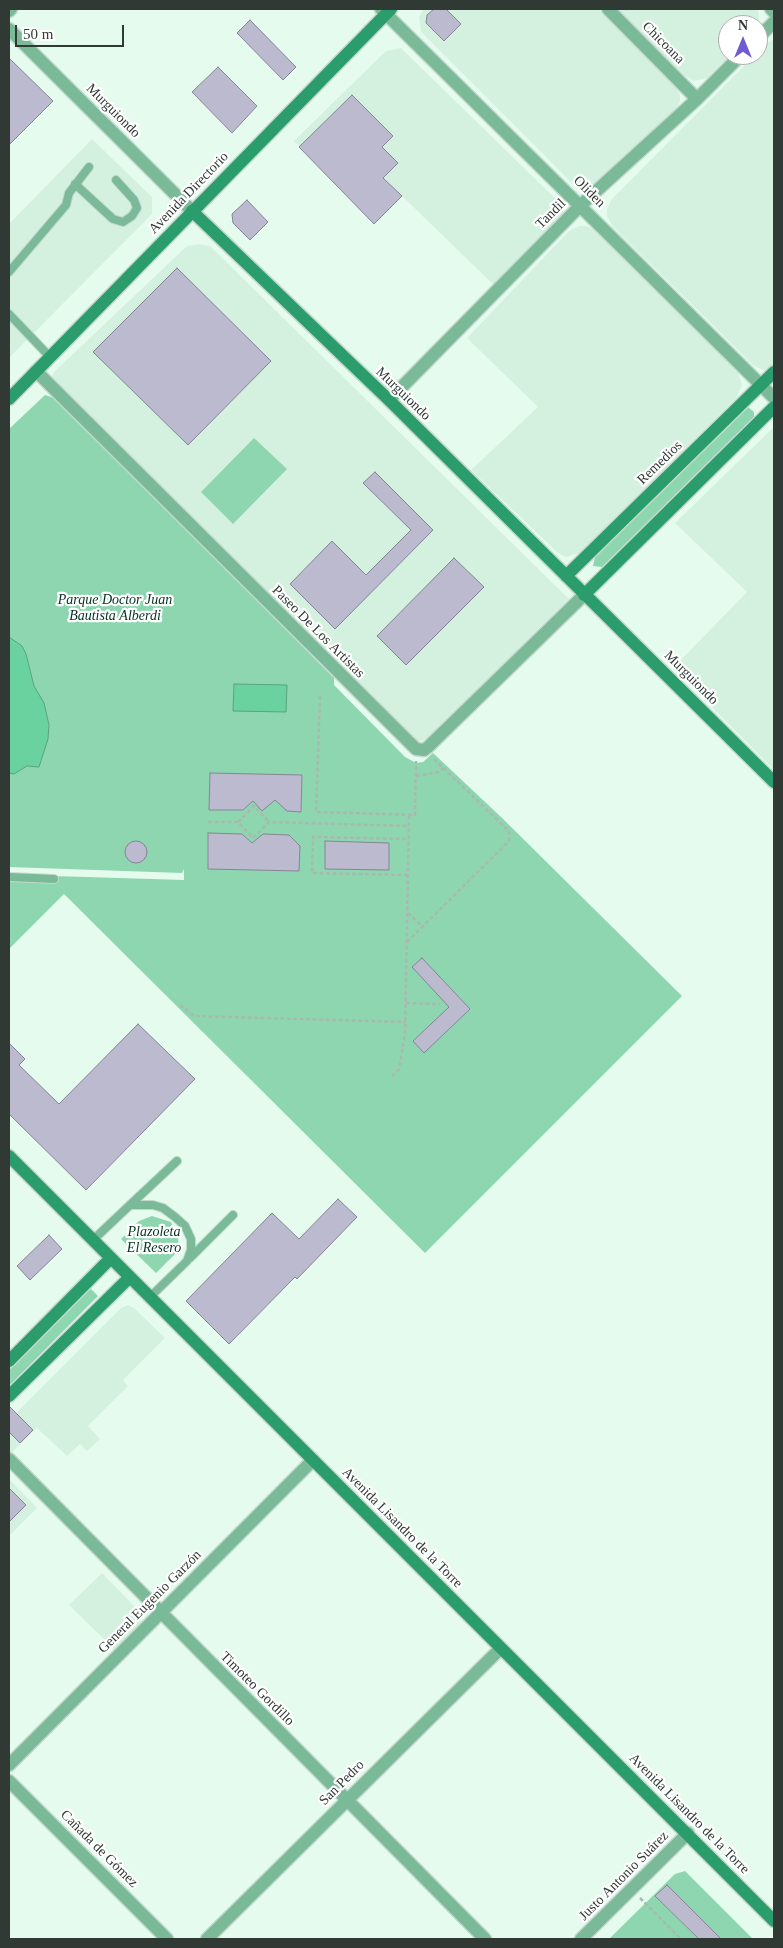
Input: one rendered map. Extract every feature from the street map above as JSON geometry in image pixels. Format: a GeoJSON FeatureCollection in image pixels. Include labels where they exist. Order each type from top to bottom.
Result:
{"type":"FeatureCollection","features":[{"type":"Feature","properties":{"kind":"main road","name":"Avenida Directorio"},"geometry":{"type":"LineString","coordinates":[[9,399],[386,10]]}},
{"type":"Feature","properties":{"kind":"main road","name":"Murguiondo"},"geometry":{"type":"LineString","coordinates":[[192,211],[389,400],[774,782]]}},
{"type":"Feature","properties":{"kind":"main road","name":"Remedios"},"geometry":{"type":"LineString","coordinates":[[566,576],[774,372]]}},
{"type":"Feature","properties":{"kind":"main road"},"geometry":{"type":"LineString","coordinates":[[584,594],[774,407]]}},
{"type":"Feature","properties":{"kind":"main road","name":"Avenida Lisandro de la Torre"},"geometry":{"type":"LineString","coordinates":[[9,1156],[774,1921]]}},
{"type":"Feature","properties":{"kind":"main road"},"geometry":{"type":"LineString","coordinates":[[9,1361],[111,1258]]}},
{"type":"Feature","properties":{"kind":"main road"},"geometry":{"type":"LineString","coordinates":[[9,1396],[130,1277]]}},
{"type":"Feature","properties":{"kind":"street","name":"Chicoana"},"geometry":{"type":"LineString","coordinates":[[608,9],[697,99]]}},
{"type":"Feature","properties":{"kind":"street"},"geometry":{"type":"LineString","coordinates":[[771,9],[774,12]]}},
{"type":"Feature","properties":{"kind":"street","name":"Oliden"},"geometry":{"type":"LineString","coordinates":[[386,10],[774,398]]}},
{"type":"Feature","properties":{"kind":"street","name":"Murguiondo"},"geometry":{"type":"LineString","coordinates":[[9,29],[192,211]]}},
{"type":"Feature","properties":{"kind":"street","name":"Tandil"},"geometry":{"type":"LineString","coordinates":[[389,400],[581,205],[697,99],[731,65]]}},
{"type":"Feature","properties":{"kind":"street","name":"Paseo De Los Artistas"},"geometry":{"type":"LineString","coordinates":[[36,371],[420,750]]}},
{"type":"Feature","properties":{"kind":"street"},"geometry":{"type":"LineString","coordinates":[[420,750],[584,594]]}},
{"type":"Feature","properties":{"kind":"street","name":"Timoteo Gordillo"},"geometry":{"type":"LineString","coordinates":[[9,1459],[345,1800],[485,1939]]}},
{"type":"Feature","properties":{"kind":"street","name":"General Eugenio Garzón"},"geometry":{"type":"LineString","coordinates":[[9,1765],[313,1460]]}},
{"type":"Feature","properties":{"kind":"street","name":"San Pedro"},"geometry":{"type":"LineString","coordinates":[[207,1939],[345,1800],[500,1649]]}},
{"type":"Feature","properties":{"kind":"street","name":"Cañada de Gómez"},"geometry":{"type":"LineString","coordinates":[[9,1781],[167,1939]]}},
{"type":"Feature","properties":{"kind":"street","name":"Justo Antonio Suárez"},"geometry":{"type":"LineString","coordinates":[[581,1939],[688,1833]]}},
{"type":"Feature","properties":{"kind":"lane"},"geometry":{"type":"LineString","coordinates":[[9,272],[66,205],[69,193],[89,167]]}},
{"type":"Feature","properties":{"kind":"lane"},"geometry":{"type":"LineString","coordinates":[[75,184],[112,219],[123,222],[132,216],[136,208],[134,200],[116,180]]}},
{"type":"Feature","properties":{"kind":"lane"},"geometry":{"type":"LineString","coordinates":[[9,314],[50,357]]}},
{"type":"Feature","properties":{"kind":"lane"},"geometry":{"type":"LineString","coordinates":[[9,877],[54,879]]}},
{"type":"Feature","properties":{"kind":"lane"},"geometry":{"type":"LineString","coordinates":[[93,1240],[177,1161]]}},
{"type":"Feature","properties":{"kind":"lane"},"geometry":{"type":"LineString","coordinates":[[130,1205],[153,1205],[163,1208],[185,1226],[191,1239],[191,1250],[187,1261]]}},
{"type":"Feature","properties":{"kind":"lane"},"geometry":{"type":"LineString","coordinates":[[150,1297],[232,1215]]}},
{"type":"Feature","properties":{"kind":"path"},"geometry":{"type":"LineString","coordinates":[[320,696],[316,812],[414,814],[416,776],[420,750],[443,768],[509,831],[509,841],[407,942]]}},
{"type":"Feature","properties":{"kind":"path"},"geometry":{"type":"LineString","coordinates":[[416,776],[439,772],[443,768]]}},
{"type":"Feature","properties":{"kind":"path"},"geometry":{"type":"LineString","coordinates":[[208,822],[238,822],[254,806],[270,822],[409,826]]}},
{"type":"Feature","properties":{"kind":"path"},"geometry":{"type":"LineString","coordinates":[[392,1076],[400,1069],[405,1022],[409,814]]}},
{"type":"Feature","properties":{"kind":"path"},"geometry":{"type":"LineString","coordinates":[[238,822],[253,838],[270,822]]}},
{"type":"Feature","properties":{"kind":"path"},"geometry":{"type":"LineString","coordinates":[[408,875],[312,873],[313,837],[409,839]]}},
{"type":"Feature","properties":{"kind":"path"},"geometry":{"type":"LineString","coordinates":[[408,913],[423,927]]}},
{"type":"Feature","properties":{"kind":"path"},"geometry":{"type":"LineString","coordinates":[[406,1003],[440,1004]]}},
{"type":"Feature","properties":{"kind":"path"},"geometry":{"type":"LineString","coordinates":[[180,1005],[194,1016],[405,1022]]}},
{"type":"Feature","properties":{"kind":"path"},"geometry":{"type":"LineString","coordinates":[[631,1890],[681,1939]]}},
{"type":"Feature","properties":{"kind":"shaded area"},"geometry":{"type":"Polygon","coordinates":[[[424,9],[598,9],[675,85],[680,95],[680,101],[677,108],[599,186],[590,191],[580,191],[421,32],[419,17],[424,9]]]}},
{"type":"Feature","properties":{"kind":"shaded area"},"geometry":{"type":"Polygon","coordinates":[[[616,9],[758,9],[759,15],[718,15],[718,65],[720,65],[707,78],[694,81],[684,75],[616,9]]]}},
{"type":"Feature","properties":{"kind":"shaded area"},"geometry":{"type":"Polygon","coordinates":[[[774,39],[774,368],[763,370],[753,365],[613,227],[607,216],[607,210],[611,200],[745,65],[768,65],[768,43],[774,39]]]}},
{"type":"Feature","properties":{"kind":"shaded area"},"geometry":{"type":"Polygon","coordinates":[[[401,48],[563,206],[564,216],[497,288],[402,196],[374,224],[294,141],[386,51],[401,48]]]}},
{"type":"Feature","properties":{"kind":"shaded area"},"geometry":{"type":"Polygon","coordinates":[[[92,139],[152,197],[152,214],[9,358],[9,224],[92,139]]]}},
{"type":"Feature","properties":{"kind":"shaded area"},"geometry":{"type":"Polygon","coordinates":[[[579,226],[586,226],[595,230],[737,370],[742,385],[736,398],[580,553],[566,557],[558,553],[471,470],[538,407],[467,338],[569,231],[579,226]]]}},
{"type":"Feature","properties":{"kind":"shaded area"},"geometry":{"type":"Polygon","coordinates":[[[198,244],[210,246],[569,599],[427,738],[419,742],[411,738],[51,379],[55,371],[187,246],[198,244]]]}},
{"type":"Feature","properties":{"kind":"shaded area"},"geometry":{"type":"Polygon","coordinates":[[[774,427],[774,770],[673,668],[747,592],[675,523],[774,427]]]}},
{"type":"Feature","properties":{"kind":"shaded area"},"geometry":{"type":"Polygon","coordinates":[[[9,637],[22,646],[26,654],[34,686],[44,703],[49,725],[48,739],[39,767],[27,766],[14,774],[9,773],[9,637]]]}},
{"type":"Feature","properties":{"kind":"shaded area"},"geometry":{"type":"Polygon","coordinates":[[[234,684],[287,685],[286,712],[233,711],[234,684]]]}},
{"type":"Feature","properties":{"kind":"shaded area"},"geometry":{"type":"Polygon","coordinates":[[[128,1305],[134,1308],[165,1338],[123,1380],[128,1386],[88,1426],[100,1439],[87,1451],[80,1444],[67,1456],[37,1428],[11,1453],[9,1451],[9,1420],[121,1308],[128,1305]]]}},
{"type":"Feature","properties":{"kind":"shaded area"},"geometry":{"type":"Polygon","coordinates":[[[9,1479],[37,1508],[9,1536],[9,1479]]]}},
{"type":"Feature","properties":{"kind":"shaded area"},"geometry":{"type":"Polygon","coordinates":[[[102,1573],[142,1616],[141,1625],[117,1652],[69,1605],[102,1573]]]}},
{"type":"Feature","properties":{"kind":"green space","name":"Parque Doctor Juan Bautista Alberdi"},"geometry":{"type":"Polygon","coordinates":[[[45,395],[57,399],[334,678],[334,685],[405,757],[416,763],[423,762],[433,753],[500,816],[682,996],[425,1253],[64,894],[9,949],[9,881],[53,882],[54,876],[184,880],[184,869],[182,873],[9,867],[9,429],[45,395]]]}},
{"type":"Feature","properties":{"kind":"green space"},"geometry":{"type":"Polygon","coordinates":[[[748,407],[754,412],[754,417],[602,567],[593,566],[595,557],[742,410],[748,407]]]}},
{"type":"Feature","properties":{"kind":"green space"},"geometry":{"type":"Polygon","coordinates":[[[254,438],[287,469],[233,524],[201,492],[254,438]]]}},
{"type":"Feature","properties":{"kind":"green space","name":"Plazoleta El Resero"},"geometry":{"type":"Polygon","coordinates":[[[152,1216],[171,1222],[178,1237],[179,1250],[156,1273],[121,1239],[139,1221],[152,1216]]]}},
{"type":"Feature","properties":{"kind":"green space"},"geometry":{"type":"Polygon","coordinates":[[[90,1288],[98,1296],[9,1386],[9,1370],[90,1288]]]}},
{"type":"Feature","properties":{"kind":"green space"},"geometry":{"type":"Polygon","coordinates":[[[685,1871],[753,1939],[721,1939],[667,1886],[656,1897],[699,1939],[609,1939],[675,1874],[685,1871]]]}},
{"type":"Feature","properties":{"kind":"building"},"geometry":{"type":"Polygon","coordinates":[[[434,9],[446,9],[461,24],[444,41],[426,23],[427,15],[434,9]]]}},
{"type":"Feature","properties":{"kind":"building"},"geometry":{"type":"Polygon","coordinates":[[[250,20],[296,67],[283,80],[237,33],[250,20]]]}},
{"type":"Feature","properties":{"kind":"building"},"geometry":{"type":"Polygon","coordinates":[[[9,58],[53,101],[9,145],[9,58]]]}},
{"type":"Feature","properties":{"kind":"building"},"geometry":{"type":"Polygon","coordinates":[[[218,67],[257,106],[232,133],[192,92],[218,67]]]}},
{"type":"Feature","properties":{"kind":"building"},"geometry":{"type":"Polygon","coordinates":[[[352,95],[393,136],[382,147],[398,163],[383,178],[402,196],[374,224],[299,147],[352,95]]]}},
{"type":"Feature","properties":{"kind":"building"},"geometry":{"type":"Polygon","coordinates":[[[247,200],[268,222],[250,240],[233,223],[232,214],[247,200]]]}},
{"type":"Feature","properties":{"kind":"building"},"geometry":{"type":"Polygon","coordinates":[[[177,268],[271,361],[188,445],[93,352],[177,268]]]}},
{"type":"Feature","properties":{"kind":"building"},"geometry":{"type":"Polygon","coordinates":[[[375,472],[433,530],[335,629],[290,584],[332,541],[366,575],[411,530],[363,483],[375,472]]]}},
{"type":"Feature","properties":{"kind":"building"},"geometry":{"type":"Polygon","coordinates":[[[454,558],[484,587],[406,665],[377,636],[454,558]]]}},
{"type":"Feature","properties":{"kind":"building"},"geometry":{"type":"Polygon","coordinates":[[[210,773],[302,775],[301,812],[287,811],[275,800],[262,811],[253,801],[243,810],[209,810],[210,773]]]}},
{"type":"Feature","properties":{"kind":"building"},"geometry":{"type":"Polygon","coordinates":[[[208,833],[242,834],[252,843],[263,834],[289,835],[300,846],[299,871],[208,869],[208,833]]]}},
{"type":"Feature","properties":{"kind":"building"},"geometry":{"type":"Polygon","coordinates":[[[136,841],[144,844],[147,852],[144,860],[136,863],[128,860],[125,852],[128,844],[136,841]]]}},
{"type":"Feature","properties":{"kind":"building"},"geometry":{"type":"Polygon","coordinates":[[[325,841],[389,843],[389,870],[325,869],[325,841]]]}},
{"type":"Feature","properties":{"kind":"building"},"geometry":{"type":"Polygon","coordinates":[[[422,958],[470,1009],[424,1053],[413,1041],[449,1007],[412,967],[422,958]]]}},
{"type":"Feature","properties":{"kind":"building"},"geometry":{"type":"Polygon","coordinates":[[[138,1024],[195,1079],[86,1190],[9,1114],[9,1043],[25,1059],[19,1065],[59,1104],[138,1024]]]}},
{"type":"Feature","properties":{"kind":"building"},"geometry":{"type":"Polygon","coordinates":[[[338,1199],[357,1217],[297,1279],[295,1277],[229,1344],[186,1301],[272,1213],[299,1239],[338,1199]]]}},
{"type":"Feature","properties":{"kind":"building"},"geometry":{"type":"Polygon","coordinates":[[[49,1235],[62,1249],[30,1280],[17,1266],[49,1235]]]}},
{"type":"Feature","properties":{"kind":"building"},"geometry":{"type":"Polygon","coordinates":[[[9,1406],[33,1430],[20,1443],[9,1432],[9,1406]]]}},
{"type":"Feature","properties":{"kind":"building"},"geometry":{"type":"Polygon","coordinates":[[[9,1488],[26,1505],[9,1522],[9,1488]]]}},
{"type":"Feature","properties":{"kind":"building"},"geometry":{"type":"Polygon","coordinates":[[[667,1885],[721,1939],[699,1939],[655,1896],[667,1885]]]}}]}
